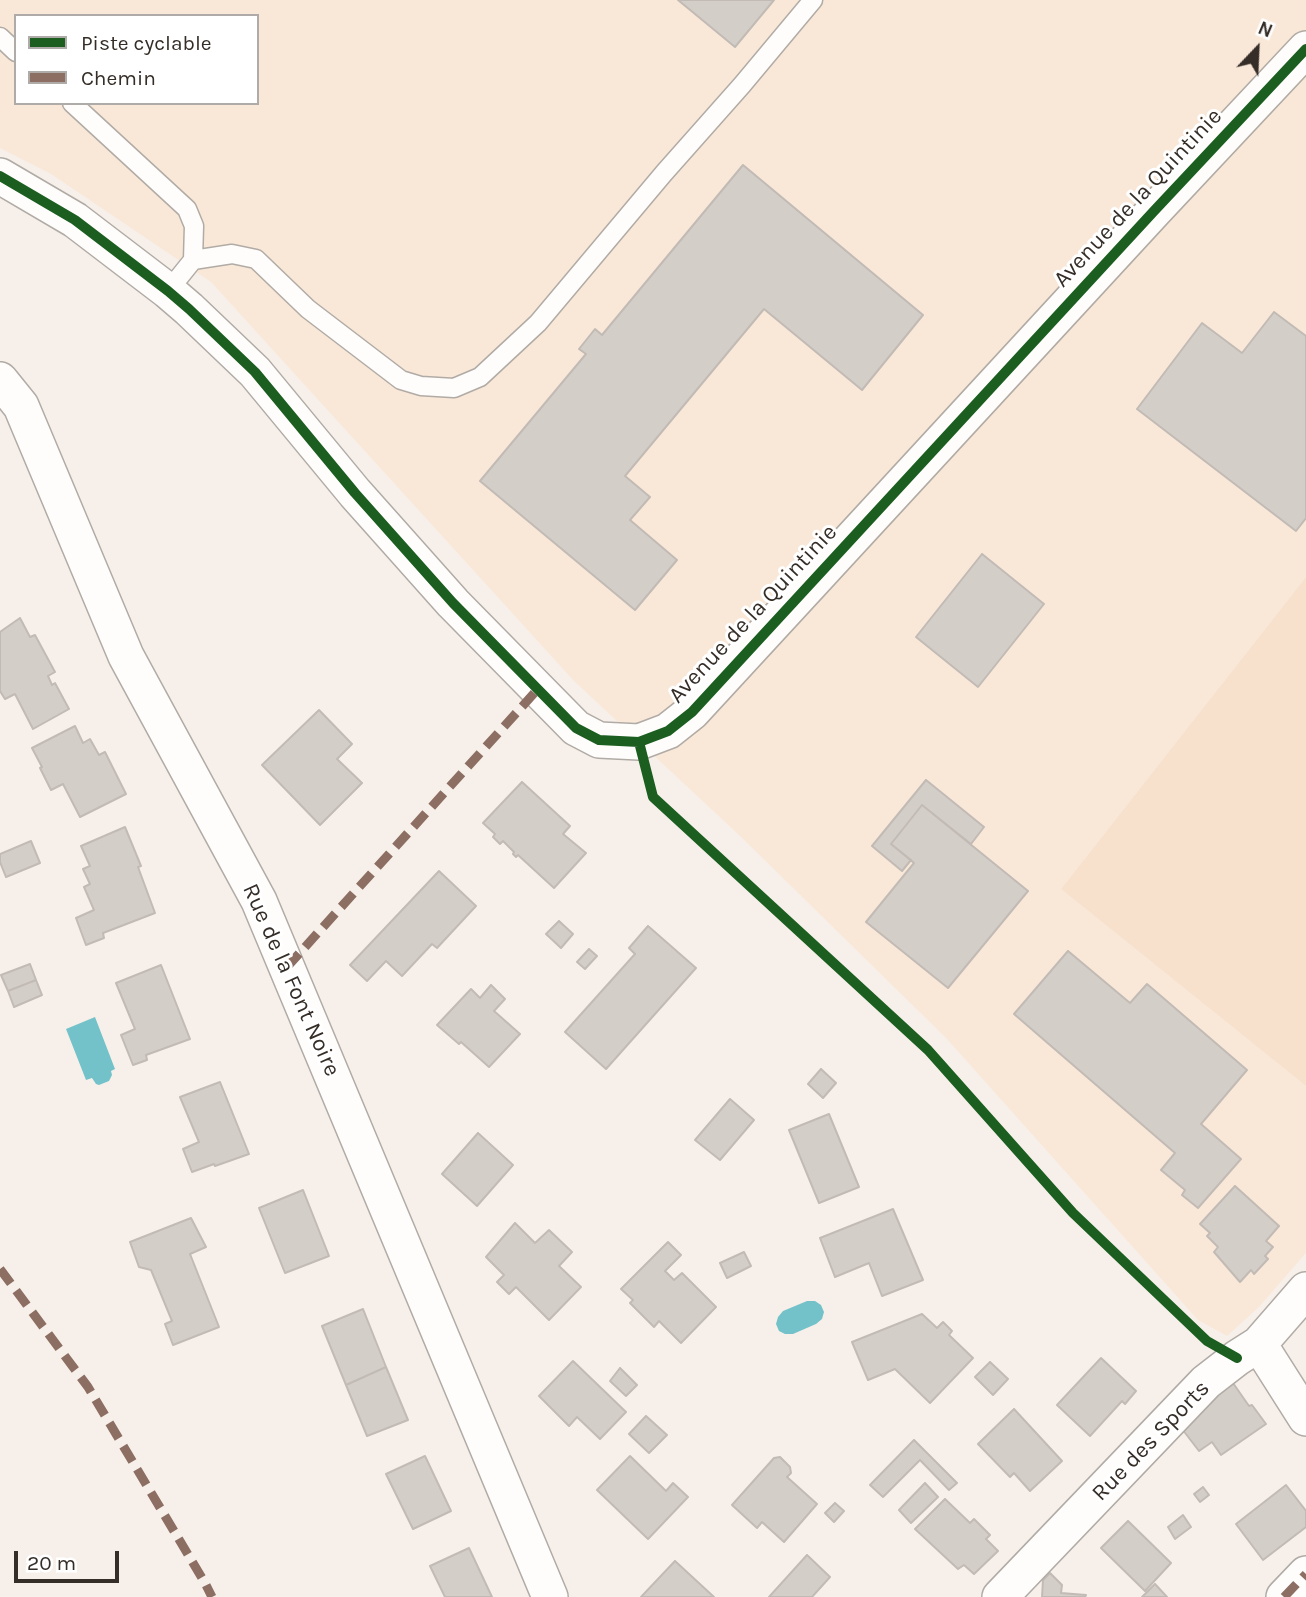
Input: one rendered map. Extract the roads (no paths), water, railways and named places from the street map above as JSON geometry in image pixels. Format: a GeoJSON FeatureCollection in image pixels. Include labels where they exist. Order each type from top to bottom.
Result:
{"type":"FeatureCollection","features":[{"type":"Feature","properties":{"kind":"street","name":"Avenue de la Quintinie"},"geometry":{"type":"LineString","coordinates":[[0,176],[75,220],[168,291],[255,372],[355,493],[453,603],[576,728],[599,740],[639,742],[668,731],[692,712],[1306,49]]}},
{"type":"Feature","properties":{"kind":"street","name":"Rue de la Font Noire"},"geometry":{"type":"LineString","coordinates":[[7,399],[126,656],[259,901],[550,1597]]}},
{"type":"Feature","properties":{"kind":"street","name":"Rue des Sports"},"geometry":{"type":"LineString","coordinates":[[1000,1597],[1206,1382],[1259,1344],[1306,1290]]}},
{"type":"Feature","properties":{"kind":"street"},"geometry":{"type":"LineString","coordinates":[[1259,1344],[1306,1418]]}},
{"type":"Feature","properties":{"kind":"street"},"geometry":{"type":"LineString","coordinates":[[1284,1597],[1306,1574]]}},
{"type":"Feature","properties":{"kind":"lane"},"geometry":{"type":"LineString","coordinates":[[193,260],[232,254],[256,259],[308,309],[401,380],[421,386],[454,388],[480,377],[538,323],[813,0]]}},
{"type":"Feature","properties":{"kind":"lane"},"geometry":{"type":"LineString","coordinates":[[0,37],[14,50]]}},
{"type":"Feature","properties":{"kind":"lane"},"geometry":{"type":"LineString","coordinates":[[74,105],[187,209],[194,226],[193,260],[168,291]]}},
{"type":"Feature","properties":{"kind":"water"},"geometry":{"type":"Polygon","coordinates":[[[95,1017],[115,1069],[111,1071],[109,1081],[99,1085],[92,1078],[86,1080],[66,1029],[95,1017]]]}},
{"type":"Feature","properties":{"kind":"water"},"geometry":{"type":"Polygon","coordinates":[[[807,1301],[815,1301],[821,1305],[824,1312],[822,1319],[793,1334],[779,1331],[776,1324],[783,1311],[807,1301]]]}}]}
